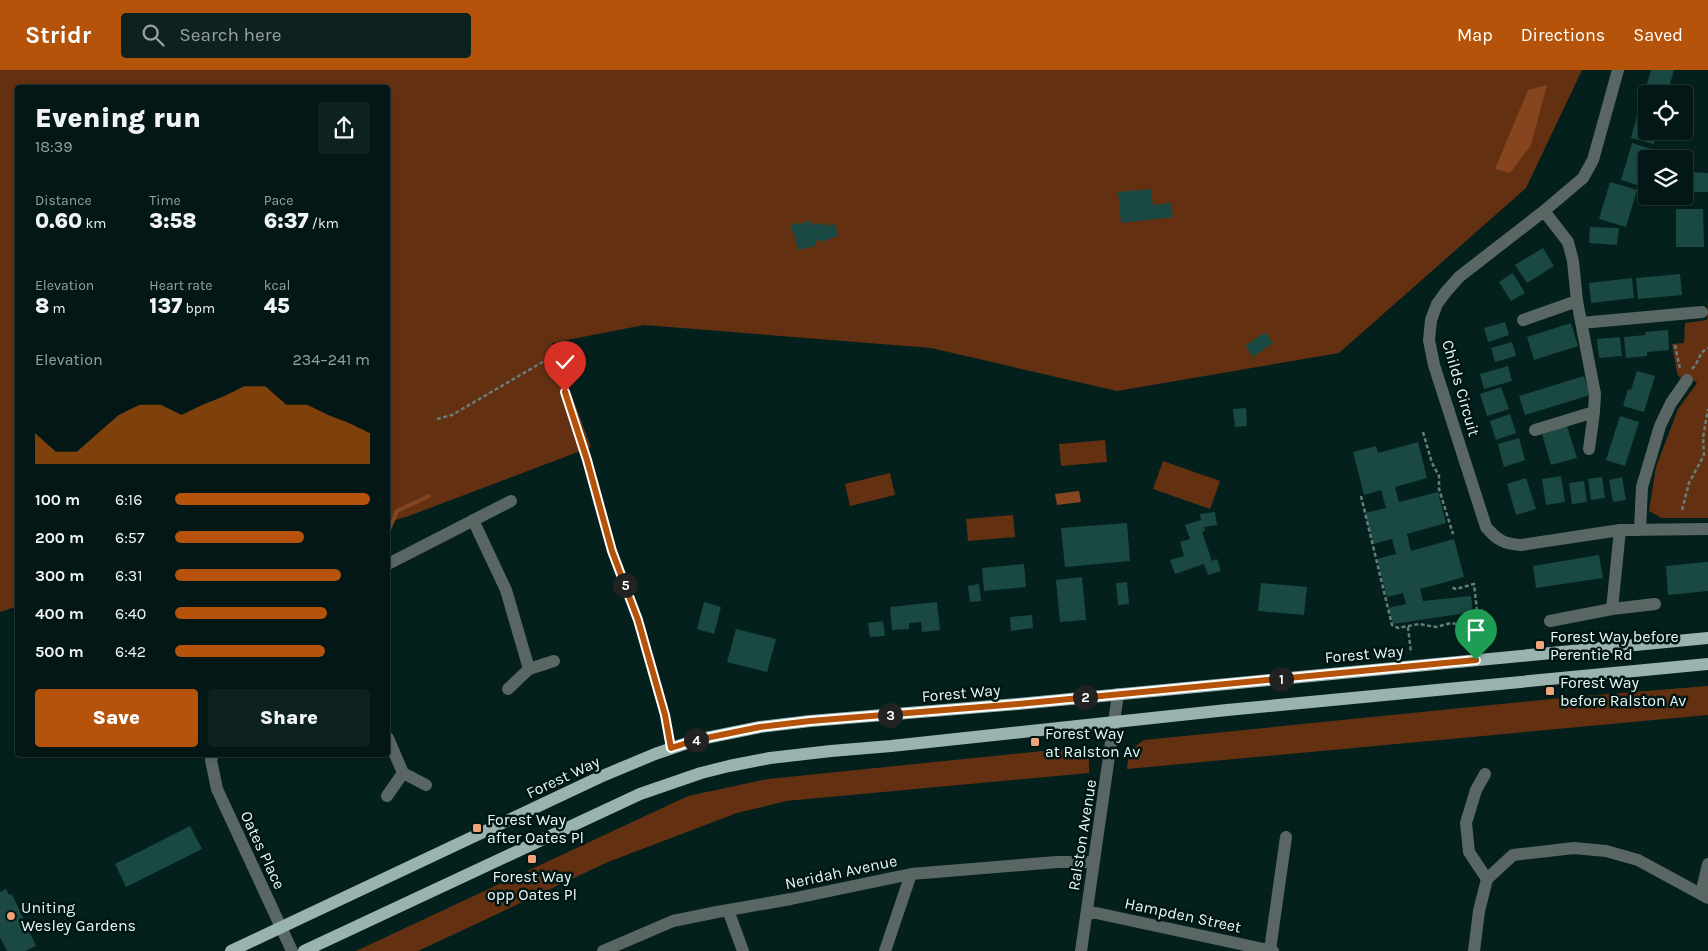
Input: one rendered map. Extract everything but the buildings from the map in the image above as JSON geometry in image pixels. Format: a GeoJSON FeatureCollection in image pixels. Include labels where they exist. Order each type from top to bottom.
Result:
{"type":"FeatureCollection","features":[{"type":"Feature","properties":{"kind":"main road","name":"Forest Way"},"geometry":{"type":"LineString","coordinates":[[231,951],[600,777],[654,754],[696,740],[760,727],[810,721],[862,718],[1708,638]]}},
{"type":"Feature","properties":{"kind":"main road"},"geometry":{"type":"LineString","coordinates":[[304,951],[640,794],[701,773],[770,758],[1114,722],[1708,664]]}},
{"type":"Feature","properties":{"kind":"street","name":"Childs Circuit"},"geometry":{"type":"LineString","coordinates":[[1618,70],[1593,160],[1583,178],[1459,277],[1437,304],[1431,320],[1429,340],[1434,365],[1486,527],[1495,538],[1509,544],[1521,545],[1620,530],[1708,529]]}},
{"type":"Feature","properties":{"kind":"street"},"geometry":{"type":"LineString","coordinates":[[1544,211],[1568,242],[1573,261],[1577,301],[1595,394],[1589,449]]}},
{"type":"Feature","properties":{"kind":"street"},"geometry":{"type":"LineString","coordinates":[[1523,320],[1577,301]]}},
{"type":"Feature","properties":{"kind":"street"},"geometry":{"type":"LineString","coordinates":[[1581,323],[1702,312]]}},
{"type":"Feature","properties":{"kind":"street"},"geometry":{"type":"LineString","coordinates":[[1640,530],[1642,487],[1660,426],[1684,375]]}},
{"type":"Feature","properties":{"kind":"street"},"geometry":{"type":"LineString","coordinates":[[1534,430],[1594,412]]}},
{"type":"Feature","properties":{"kind":"street"},"geometry":{"type":"LineString","coordinates":[[390,563],[511,501]]}},
{"type":"Feature","properties":{"kind":"street"},"geometry":{"type":"LineString","coordinates":[[473,520],[506,590],[529,669]]}},
{"type":"Feature","properties":{"kind":"street"},"geometry":{"type":"LineString","coordinates":[[1612,609],[1620,530]]}},
{"type":"Feature","properties":{"kind":"street"},"geometry":{"type":"LineString","coordinates":[[1550,621],[1612,609],[1655,604]]}},
{"type":"Feature","properties":{"kind":"street"},"geometry":{"type":"LineString","coordinates":[[508,689],[529,669],[554,661]]}},
{"type":"Feature","properties":{"kind":"street","name":"Ralston Avenue"},"geometry":{"type":"LineString","coordinates":[[1080,951],[1118,694]]}},
{"type":"Feature","properties":{"kind":"street"},"geometry":{"type":"LineString","coordinates":[[390,743],[402,773],[426,785]]}},
{"type":"Feature","properties":{"kind":"street","name":"Oates Place"},"geometry":{"type":"LineString","coordinates":[[212,758],[217,789],[292,951]]}},
{"type":"Feature","properties":{"kind":"street"},"geometry":{"type":"LineString","coordinates":[[387,796],[402,773]]}},
{"type":"Feature","properties":{"kind":"street"},"geometry":{"type":"LineString","coordinates":[[1485,774],[1476,790],[1466,823],[1469,852],[1487,879]]}},
{"type":"Feature","properties":{"kind":"street"},"geometry":{"type":"LineString","coordinates":[[1271,951],[1286,837]]}},
{"type":"Feature","properties":{"kind":"street"},"geometry":{"type":"LineString","coordinates":[[1474,951],[1479,911],[1487,879],[1513,855],[1574,848],[1606,851],[1638,860],[1705,896],[1708,864]]}},
{"type":"Feature","properties":{"kind":"street","name":"Neridah Avenue"},"geometry":{"type":"LineString","coordinates":[[608,950],[673,921],[910,874],[1057,862],[1094,862]]}},
{"type":"Feature","properties":{"kind":"street"},"geometry":{"type":"LineString","coordinates":[[885,951],[910,874]]}},
{"type":"Feature","properties":{"kind":"street"},"geometry":{"type":"LineString","coordinates":[[728,910],[743,951]]}},
{"type":"Feature","properties":{"kind":"street","name":"Hampden Street"},"geometry":{"type":"LineString","coordinates":[[1087,911],[1271,951]]}},
{"type":"Feature","properties":{"kind":"path"},"geometry":{"type":"LineString","coordinates":[[1675,345],[1684,375],[1696,364],[1700,353],[1708,348]]}},
{"type":"Feature","properties":{"kind":"path"},"geometry":{"type":"LineString","coordinates":[[437,419],[452,414],[546,360],[565,392],[587,460],[612,551],[638,620],[665,715],[671,748]]}},
{"type":"Feature","properties":{"kind":"path"},"geometry":{"type":"LineString","coordinates":[[1682,510],[1689,483],[1704,455],[1703,438],[1708,409]]}},
{"type":"Feature","properties":{"kind":"path"},"geometry":{"type":"LineString","coordinates":[[1423,432],[1432,463],[1439,476],[1439,489],[1453,534]]}},
{"type":"Feature","properties":{"kind":"path"},"geometry":{"type":"LineString","coordinates":[[1361,496],[1392,626],[1398,628],[1419,624],[1436,627],[1451,623],[1462,624],[1484,621],[1486,618],[1484,610],[1478,611],[1474,584],[1456,588],[1451,587]]}},
{"type":"Feature","properties":{"kind":"path"},"geometry":{"type":"LineString","coordinates":[[1408,627],[1411,653]]}},
{"type":"Feature","properties":{"kind":"shaded area"},"geometry":{"type":"Polygon","coordinates":[[[0,70],[1582,70],[1526,188],[1339,353],[1117,391],[931,348],[644,325],[552,343],[591,447],[390,521],[390,85],[15,85],[15,607],[0,612],[0,70]]]}},
{"type":"Feature","properties":{"kind":"shaded area"},"geometry":{"type":"Polygon","coordinates":[[[1547,85],[1531,145],[1510,173],[1495,169],[1528,90],[1547,85]]]}},
{"type":"Feature","properties":{"kind":"shaded area"},"geometry":{"type":"Polygon","coordinates":[[[1708,300],[1708,518],[1662,518],[1649,511],[1656,467],[1678,409],[1697,383],[1684,374],[1680,378],[1677,373],[1672,344],[1684,343],[1685,323],[1707,320],[1708,300]]]}},
{"type":"Feature","properties":{"kind":"shaded area"},"geometry":{"type":"Polygon","coordinates":[[[1105,440],[1107,462],[1061,466],[1059,444],[1105,440]]]}},
{"type":"Feature","properties":{"kind":"shaded area"},"geometry":{"type":"Polygon","coordinates":[[[1163,461],[1220,481],[1210,509],[1153,489],[1163,461]]]}},
{"type":"Feature","properties":{"kind":"shaded area"},"geometry":{"type":"Polygon","coordinates":[[[890,473],[895,495],[850,506],[845,484],[890,473]]]}},
{"type":"Feature","properties":{"kind":"shaded area"},"geometry":{"type":"Polygon","coordinates":[[[1079,491],[1081,502],[1057,505],[1055,494],[1079,491]]]}},
{"type":"Feature","properties":{"kind":"shaded area"},"geometry":{"type":"Polygon","coordinates":[[[1013,515],[1015,537],[968,541],[966,519],[1013,515]]]}},
{"type":"Feature","properties":{"kind":"shaded area"},"geometry":{"type":"Polygon","coordinates":[[[1708,686],[1708,715],[1127,769],[1131,752],[1144,740],[1572,697],[1708,686]]]}},
{"type":"Feature","properties":{"kind":"shaded area"},"geometry":{"type":"Polygon","coordinates":[[[1081,747],[1089,750],[1089,773],[786,801],[737,813],[608,862],[418,951],[356,951],[688,796],[768,779],[1081,747]]]}},
{"type":"Feature","properties":{"kind":"waterway"},"geometry":{"type":"LineString","coordinates":[[390,527],[397,511],[429,496]]}},
{"type":"Feature","properties":{"kind":"place","name":"Forest Way before Perentie Rd"},"geometry":{"type":"Point","coordinates":[1540,645]}},
{"type":"Feature","properties":{"kind":"place","name":"Forest Way before Ralston Av"},"geometry":{"type":"Point","coordinates":[1550,691]}},
{"type":"Feature","properties":{"kind":"place","name":"Forest Way at Ralston Av"},"geometry":{"type":"Point","coordinates":[1035,742]}},
{"type":"Feature","properties":{"kind":"place","name":"Forest Way after Oates Pl"},"geometry":{"type":"Point","coordinates":[477,828]}},
{"type":"Feature","properties":{"kind":"place","name":"Forest Way opp Oates Pl"},"geometry":{"type":"Point","coordinates":[532,859]}},
{"type":"Feature","properties":{"kind":"place","name":"Uniting Wesley Gardens"},"geometry":{"type":"Point","coordinates":[11,916]}},
{"type":"Feature","properties":{"kind":"route"},"geometry":{"type":"LineString","coordinates":[[565,392],[587,460],[612,551],[638,620],[665,715],[671,748],[696,740],[760,727],[810,721],[1018,704],[1476,660]]}}]}
